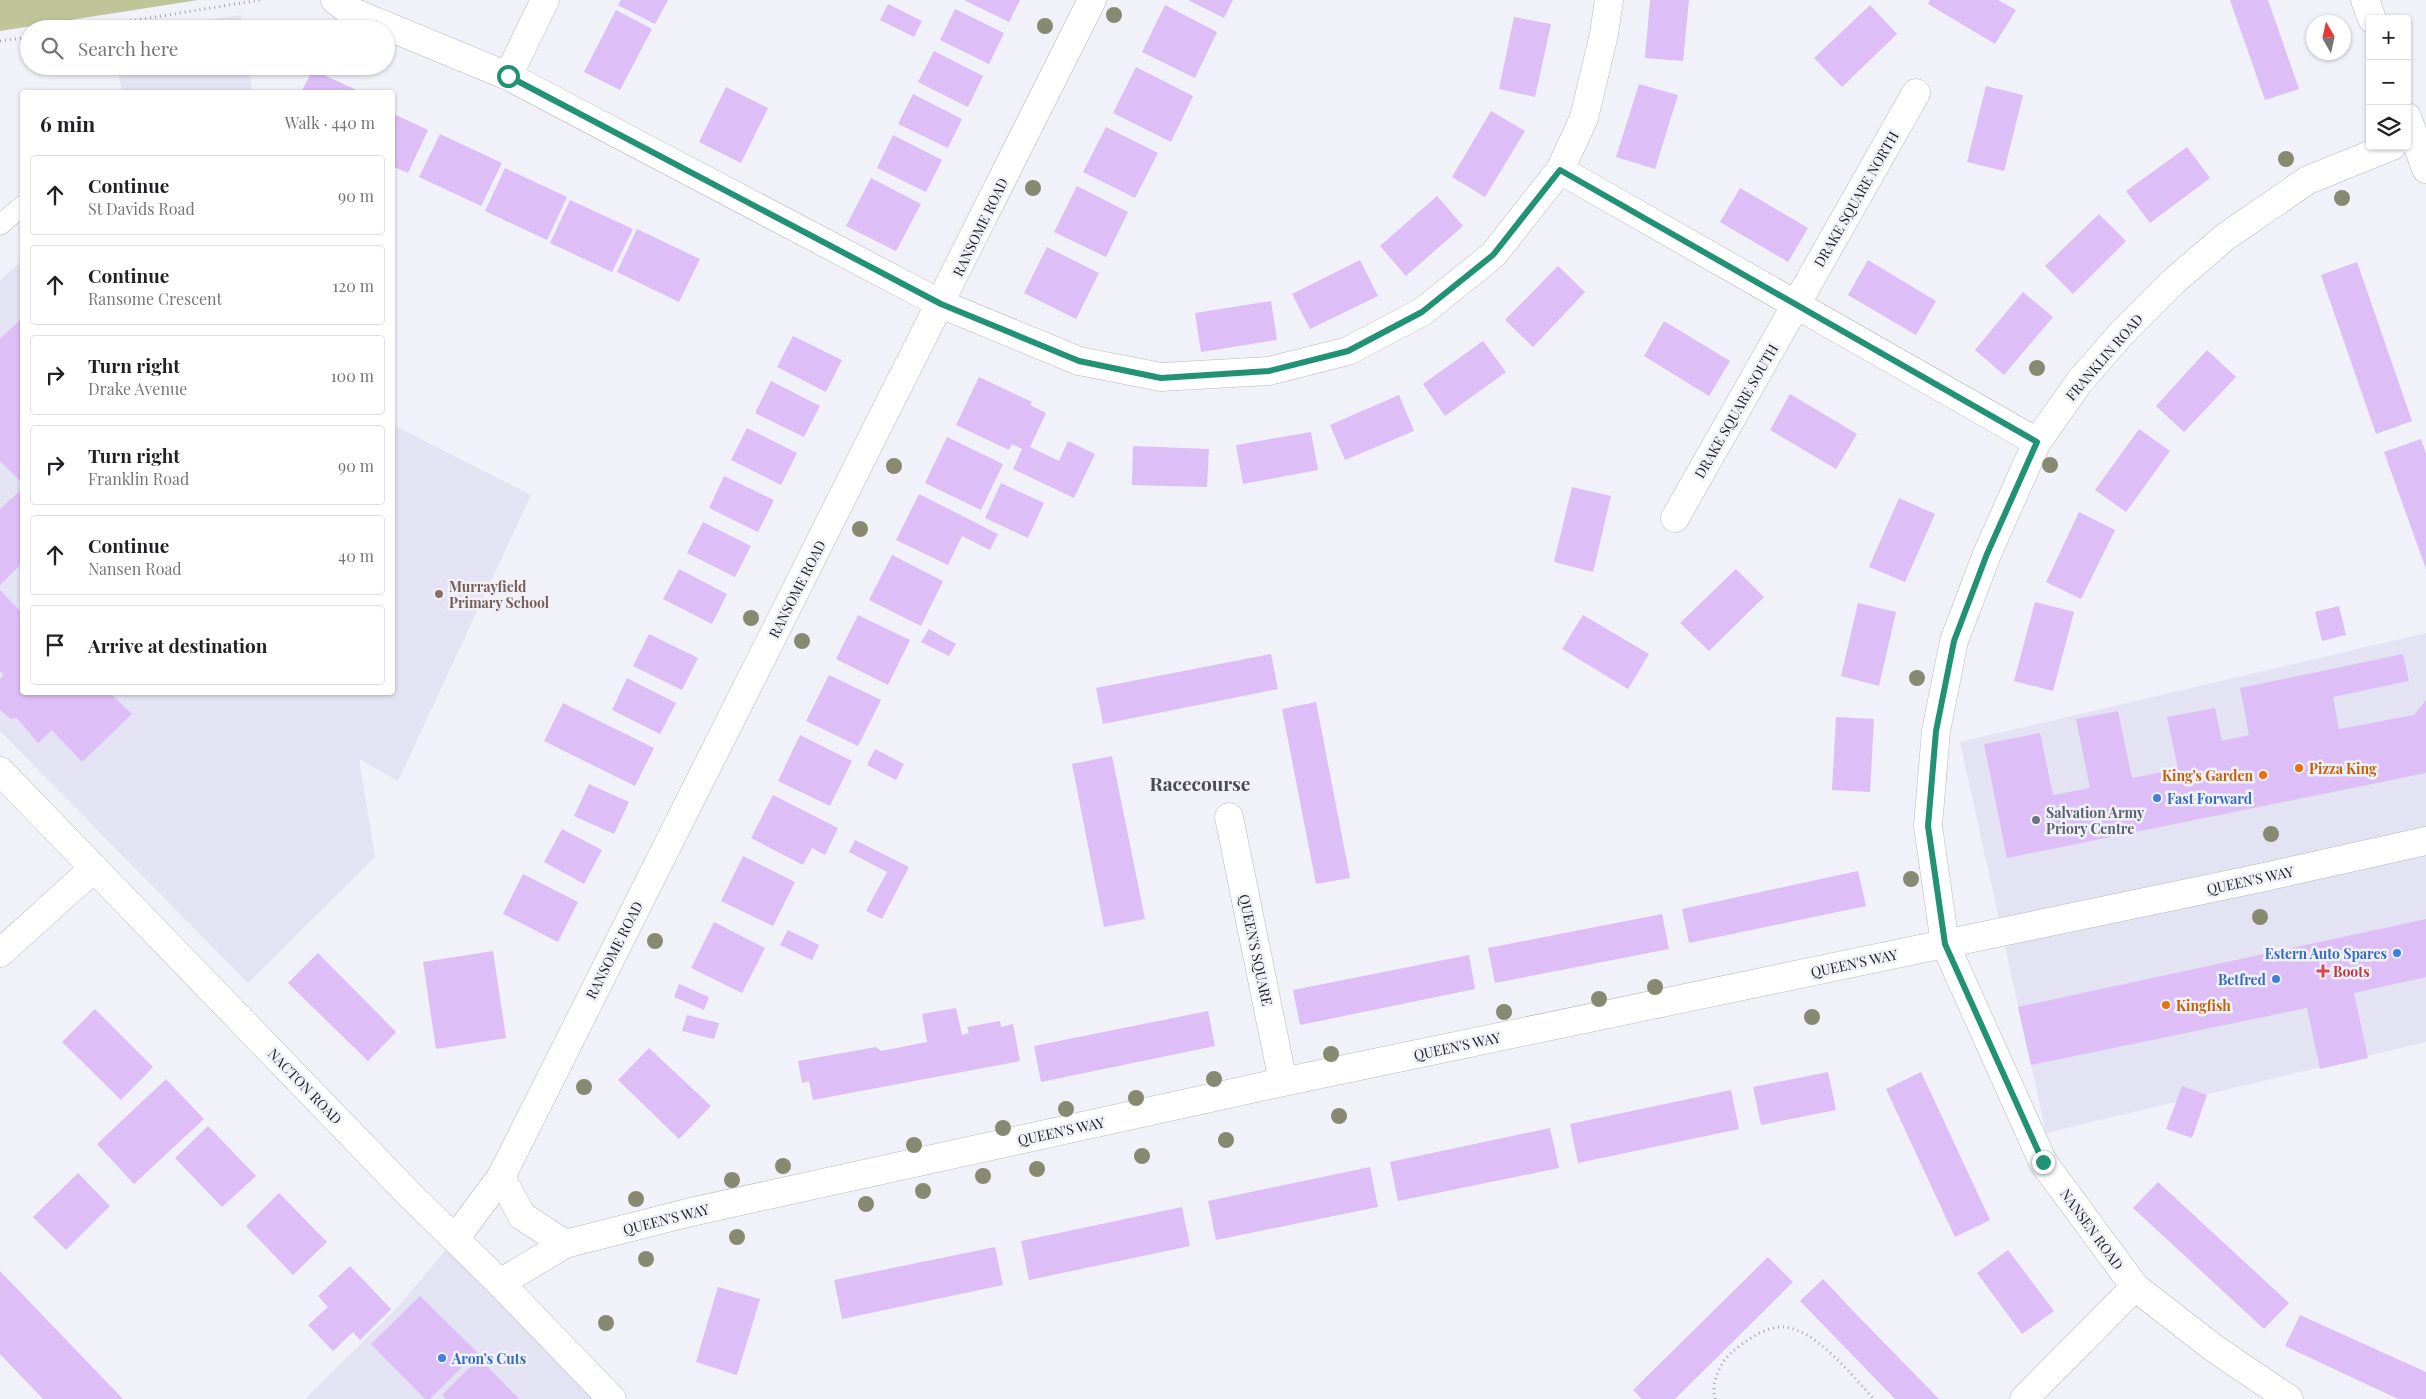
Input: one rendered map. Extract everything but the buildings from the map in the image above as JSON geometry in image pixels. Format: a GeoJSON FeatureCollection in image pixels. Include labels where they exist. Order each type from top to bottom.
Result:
{"type":"FeatureCollection","features":[{"type":"Feature","properties":{"kind":"street"},"geometry":{"type":"LineString","coordinates":[[335,0],[348,10],[372,20]]}},
{"type":"Feature","properties":{"kind":"street"},"geometry":{"type":"LineString","coordinates":[[508,76],[545,0]]}},
{"type":"Feature","properties":{"kind":"street","name":"RANSOME ROAD"},"geometry":{"type":"LineString","coordinates":[[455,1239],[502,1177],[534,1108],[941,304],[1092,0]]}},
{"type":"Feature","properties":{"kind":"street"},"geometry":{"type":"LineString","coordinates":[[395,29],[508,76],[941,304],[1079,361],[1161,378],[1269,371],[1348,351],[1422,312],[1493,255],[1560,170],[1584,118],[1604,34],[1609,0]]}},
{"type":"Feature","properties":{"kind":"street"},"geometry":{"type":"LineString","coordinates":[[2365,0],[2371,15]]}},
{"type":"Feature","properties":{"kind":"street","name":"DRAKE SQUARE NORTH"},"geometry":{"type":"LineString","coordinates":[[1796,305],[1916,93]]}},
{"type":"Feature","properties":{"kind":"street"},"geometry":{"type":"LineString","coordinates":[[2411,139],[2426,169]]}},
{"type":"Feature","properties":{"kind":"street","name":"FRANKLIN ROAD"},"geometry":{"type":"LineString","coordinates":[[1945,944],[1928,826],[1938,722],[1954,641],[1987,554],[2037,442],[2080,381],[2121,334],[2174,281],[2225,237],[2308,180],[2375,150]]}},
{"type":"Feature","properties":{"kind":"street"},"geometry":{"type":"LineString","coordinates":[[1560,170],[2037,442]]}},
{"type":"Feature","properties":{"kind":"street","name":"DRAKE SQUARE SOUTH"},"geometry":{"type":"LineString","coordinates":[[1675,518],[1796,305]]}},
{"type":"Feature","properties":{"kind":"street","name":"NACTON ROAD"},"geometry":{"type":"LineString","coordinates":[[0,771],[612,1399]]}},
{"type":"Feature","properties":{"kind":"street","name":"QUEEN'S SQUARE"},"geometry":{"type":"LineString","coordinates":[[1229,818],[1283,1082]]}},
{"type":"Feature","properties":{"kind":"street","name":"QUEEN'S WAY"},"geometry":{"type":"LineString","coordinates":[[500,1283],[565,1244],[691,1212],[1283,1082],[1945,944],[2426,841]]}},
{"type":"Feature","properties":{"kind":"street"},"geometry":{"type":"LineString","coordinates":[[0,953],[94,868]]}},
{"type":"Feature","properties":{"kind":"street","name":"NANSEN ROAD"},"geometry":{"type":"LineString","coordinates":[[1945,944],[2043,1162],[2135,1287],[2215,1349],[2289,1399]]}},
{"type":"Feature","properties":{"kind":"street"},"geometry":{"type":"LineString","coordinates":[[502,1177],[522,1216],[565,1244]]}},
{"type":"Feature","properties":{"kind":"street"},"geometry":{"type":"LineString","coordinates":[[2024,1399],[2135,1287]]}},
{"type":"Feature","properties":{"kind":"lane"},"geometry":{"type":"LineString","coordinates":[[0,225],[20,208]]}},
{"type":"Feature","properties":{"kind":"path"},"geometry":{"type":"LineString","coordinates":[[137,20],[260,0]]}},
{"type":"Feature","properties":{"kind":"path"},"geometry":{"type":"LineString","coordinates":[[0,41],[20,38]]}},
{"type":"Feature","properties":{"kind":"path"},"geometry":{"type":"LineString","coordinates":[[1715,1399],[1713,1390],[1723,1359],[1750,1337],[1783,1327],[1811,1336],[1874,1399]]}},
{"type":"Feature","properties":{"kind":"shaded area"},"geometry":{"type":"Polygon","coordinates":[[[241,15],[242,20],[207,20],[241,15]]]}},
{"type":"Feature","properties":{"kind":"shaded area"},"geometry":{"type":"Polygon","coordinates":[[[119,75],[250,75],[252,90],[122,90],[119,75]]]}},
{"type":"Feature","properties":{"kind":"shaded area","name":"Murrayfield Primary School"},"geometry":{"type":"Polygon","coordinates":[[[20,263],[20,695],[395,695],[395,426],[531,495],[398,781],[359,759],[375,857],[248,983],[0,731],[0,280],[20,263]]]}},
{"type":"Feature","properties":{"kind":"shaded area"},"geometry":{"type":"Polygon","coordinates":[[[2426,633],[2426,1042],[2046,1133],[1960,742],[2426,633]]]}},
{"type":"Feature","properties":{"kind":"shaded area"},"geometry":{"type":"Polygon","coordinates":[[[455,1239],[612,1399],[305,1399],[396,1309],[455,1239]]]}},
{"type":"Feature","properties":{"kind":"green space"},"geometry":{"type":"Polygon","coordinates":[[[0,0],[198,0],[70,20],[20,20],[20,28],[0,31],[0,0]]]}},
{"type":"Feature","properties":{"kind":"place","name":"Murrayfield Primary School"},"geometry":{"type":"Point","coordinates":[439,594]}},
{"type":"Feature","properties":{"kind":"place","name":"Pizza King"},"geometry":{"type":"Point","coordinates":[2299,768]}},
{"type":"Feature","properties":{"kind":"place","name":"King's Garden"},"geometry":{"type":"Point","coordinates":[2263,775]}},
{"type":"Feature","properties":{"kind":"place","name":"Fast Forward"},"geometry":{"type":"Point","coordinates":[2157,798]}},
{"type":"Feature","properties":{"kind":"place","name":"Salvation Army Priory Centre"},"geometry":{"type":"Point","coordinates":[2036,820]}},
{"type":"Feature","properties":{"kind":"place","name":"Estern Auto Spares"},"geometry":{"type":"Point","coordinates":[2397,953]}},
{"type":"Feature","properties":{"kind":"place","name":"Boots"},"geometry":{"type":"Point","coordinates":[2323,971]}},
{"type":"Feature","properties":{"kind":"place","name":"Betfred"},"geometry":{"type":"Point","coordinates":[2276,979]}},
{"type":"Feature","properties":{"kind":"place","name":"Kingfish"},"geometry":{"type":"Point","coordinates":[2166,1005]}},
{"type":"Feature","properties":{"kind":"place","name":"Aron's Cuts"},"geometry":{"type":"Point","coordinates":[442,1358]}},
{"type":"Feature","properties":{"kind":"district","name":"Racecourse"},"geometry":{"type":"Point","coordinates":[1200,783]}},
{"type":"Feature","properties":{"kind":"route"},"geometry":{"type":"LineString","coordinates":[[508,76],[941,304],[1079,361],[1161,378],[1269,371],[1348,351],[1422,312],[1493,255],[1560,170],[2037,442],[1987,554],[1954,641],[1936,731],[1928,826],[1945,944],[2043,1162]]}}]}
